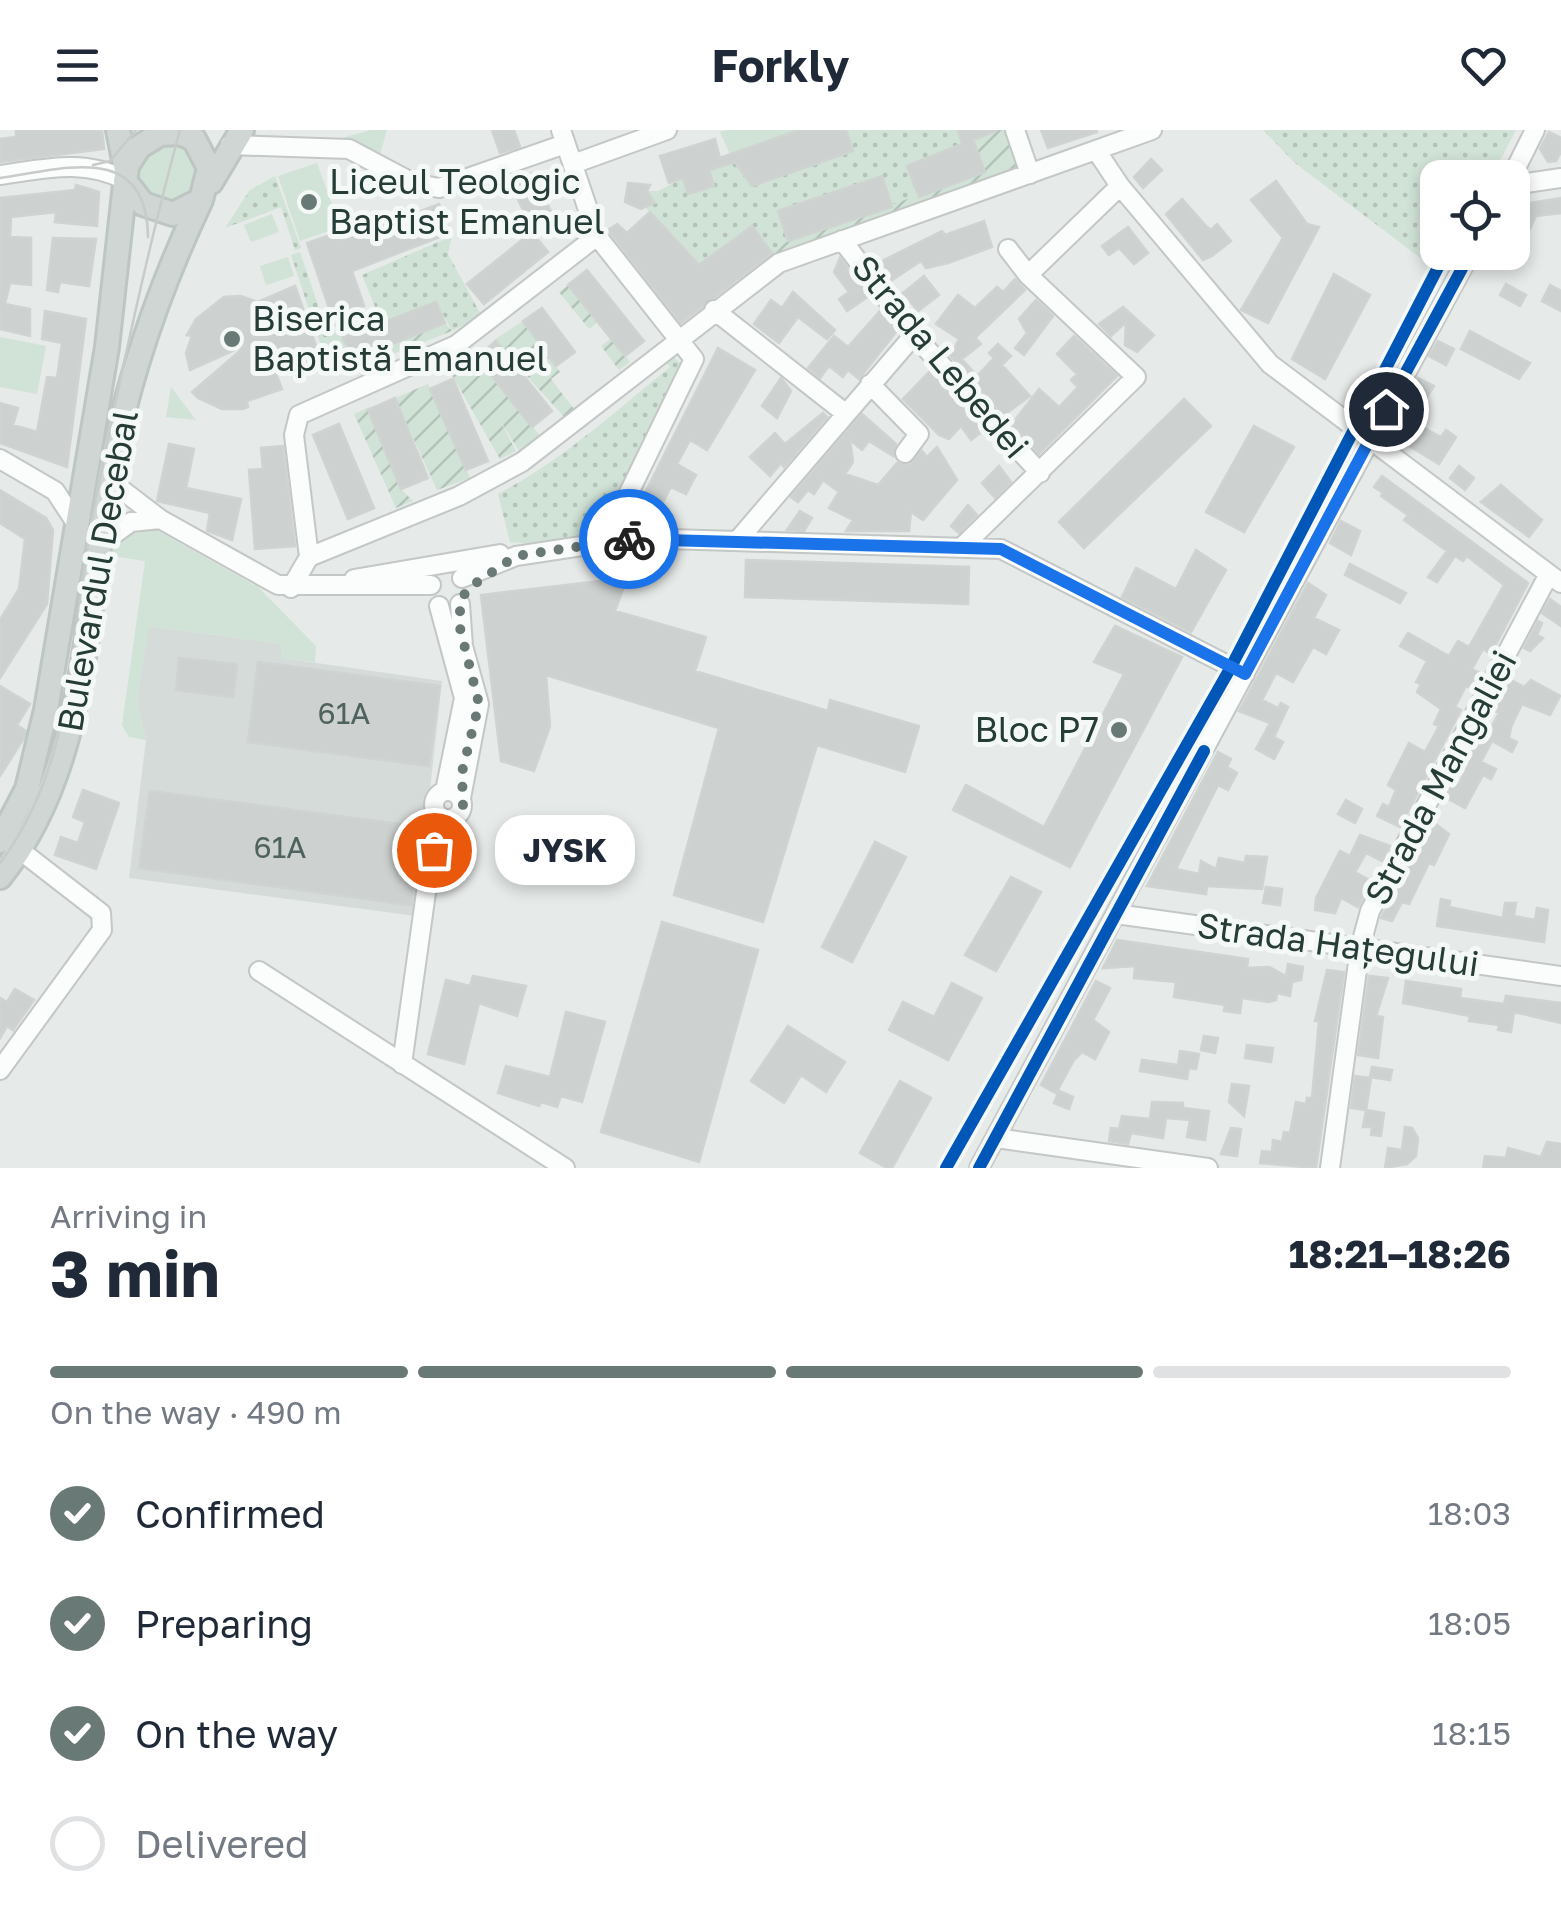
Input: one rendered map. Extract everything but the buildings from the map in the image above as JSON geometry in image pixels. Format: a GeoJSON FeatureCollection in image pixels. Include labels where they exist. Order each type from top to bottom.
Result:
{"type":"FeatureCollection","features":[{"type":"Feature","properties":{"kind":"main road","name":"Bulevardul Decebal"},"geometry":{"type":"LineString","coordinates":[[0,878],[7,838],[40,740],[107,347],[125,177],[118,130]]}},
{"type":"Feature","properties":{"kind":"main road"},"geometry":{"type":"LineString","coordinates":[[164,132],[191,135],[208,161],[204,195],[181,212],[158,212],[136,198],[125,177],[134,152],[164,132]]}},
{"type":"Feature","properties":{"kind":"main road","name":"Bulevardul Decebal"},"geometry":{"type":"LineString","coordinates":[[7,838],[63,761],[110,471],[166,273],[236,138]]}},
{"type":"Feature","properties":{"kind":"street"},"geometry":{"type":"LineString","coordinates":[[572,164],[667,130]]}},
{"type":"Feature","properties":{"kind":"street"},"geometry":{"type":"LineString","coordinates":[[1015,130],[1030,174]]}},
{"type":"Feature","properties":{"kind":"street"},"geometry":{"type":"LineString","coordinates":[[290,588],[309,557],[459,496],[522,462],[779,263],[1152,130]]}},
{"type":"Feature","properties":{"kind":"street"},"geometry":{"type":"LineString","coordinates":[[1520,160],[1535,130]]}},
{"type":"Feature","properties":{"kind":"street"},"geometry":{"type":"LineString","coordinates":[[236,138],[349,149],[413,183],[439,188],[563,137],[597,236],[694,362],[606,540]]}},
{"type":"Feature","properties":{"kind":"street"},"geometry":{"type":"LineString","coordinates":[[1096,150],[1120,186],[1212,300],[1270,364],[1555,579]]}},
{"type":"Feature","properties":{"kind":"street"},"geometry":{"type":"LineString","coordinates":[[0,175],[73,166],[125,177]]}},
{"type":"Feature","properties":{"kind":"street"},"geometry":{"type":"LineString","coordinates":[[1530,182],[1561,178]]}},
{"type":"Feature","properties":{"kind":"street"},"geometry":{"type":"LineString","coordinates":[[1028,275],[1120,186]]}},
{"type":"Feature","properties":{"kind":"street"},"geometry":{"type":"LineString","coordinates":[[309,557],[294,435],[300,415],[456,345],[597,236]]}},
{"type":"Feature","properties":{"kind":"street","name":"Strada Lebedei"},"geometry":{"type":"LineString","coordinates":[[842,240],[914,335],[1040,473]]}},
{"type":"Feature","properties":{"kind":"street"},"geometry":{"type":"LineString","coordinates":[[963,546],[1136,377],[1028,275],[1008,249]]}},
{"type":"Feature","properties":{"kind":"street"},"geometry":{"type":"LineString","coordinates":[[979,1168],[1460,270]]}},
{"type":"Feature","properties":{"kind":"street"},"geometry":{"type":"LineString","coordinates":[[714,310],[844,414]]}},
{"type":"Feature","properties":{"kind":"street"},"geometry":{"type":"LineString","coordinates":[[737,540],[914,335]]}},
{"type":"Feature","properties":{"kind":"street"},"geometry":{"type":"LineString","coordinates":[[870,384],[920,434],[906,453]]}},
{"type":"Feature","properties":{"kind":"street"},"geometry":{"type":"LineString","coordinates":[[0,460],[55,491],[76,524]]}},
{"type":"Feature","properties":{"kind":"street"},"geometry":{"type":"LineString","coordinates":[[110,471],[122,490],[160,519],[278,586],[389,586],[433,596],[450,609],[463,590],[516,556]]}},
{"type":"Feature","properties":{"kind":"street"},"geometry":{"type":"LineString","coordinates":[[55,491],[74,489],[84,482]]}},
{"type":"Feature","properties":{"kind":"street"},"geometry":{"type":"LineString","coordinates":[[99,546],[131,522],[160,519]]}},
{"type":"Feature","properties":{"kind":"street"},"geometry":{"type":"LineString","coordinates":[[338,584],[420,565],[516,556],[606,540],[1001,549],[1245,674]]}},
{"type":"Feature","properties":{"kind":"street"},"geometry":{"type":"LineString","coordinates":[[446,816],[461,812],[453,794],[464,698],[433,596],[444,572],[463,590],[463,646],[479,704],[453,794]]}},
{"type":"Feature","properties":{"kind":"street","name":"Strada Mangaliei"},"geometry":{"type":"LineString","coordinates":[[1330,1168],[1360,948],[1370,911],[1555,579]]}},
{"type":"Feature","properties":{"kind":"street"},"geometry":{"type":"LineString","coordinates":[[446,816],[434,801],[453,794]]}},
{"type":"Feature","properties":{"kind":"street"},"geometry":{"type":"LineString","coordinates":[[402,1064],[434,850],[446,816]]}},
{"type":"Feature","properties":{"kind":"street"},"geometry":{"type":"LineString","coordinates":[[0,1070],[102,930],[101,913],[7,838]]}},
{"type":"Feature","properties":{"kind":"street","name":"Strada Hațegului"},"geometry":{"type":"LineString","coordinates":[[1116,914],[1561,976]]}},
{"type":"Feature","properties":{"kind":"street"},"geometry":{"type":"LineString","coordinates":[[258,971],[565,1168]]}},
{"type":"Feature","properties":{"kind":"street"},"geometry":{"type":"LineString","coordinates":[[996,1138],[1208,1168]]}},
{"type":"Feature","properties":{"kind":"shaded area"},"geometry":{"type":"Polygon","coordinates":[[[148,626],[282,644],[282,658],[442,681],[416,916],[129,878],[146,740],[137,702],[148,626]]]}},
{"type":"Feature","properties":{"kind":"green space"},"geometry":{"type":"Polygon","coordinates":[[[387,130],[379,158],[338,139],[387,130]]]}},
{"type":"Feature","properties":{"kind":"green space"},"geometry":{"type":"Polygon","coordinates":[[[799,130],[730,154],[720,132],[799,130]]]}},
{"type":"Feature","properties":{"kind":"green space"},"geometry":{"type":"Polygon","coordinates":[[[846,130],[958,130],[962,144],[907,166],[919,197],[892,207],[882,177],[778,211],[788,241],[768,253],[751,227],[699,265],[645,207],[654,203],[647,191],[658,191],[730,154],[752,186],[852,151],[846,130]]]}},
{"type":"Feature","properties":{"kind":"green space"},"geometry":{"type":"Polygon","coordinates":[[[982,130],[1015,130],[1030,174],[779,263],[771,251],[788,241],[984,172],[973,140],[984,137],[982,130]]]}},
{"type":"Feature","properties":{"kind":"green space"},"geometry":{"type":"Polygon","coordinates":[[[1263,130],[1516,130],[1500,160],[1420,160],[1420,258],[1295,163],[1263,130]]]}},
{"type":"Feature","properties":{"kind":"green space"},"geometry":{"type":"Polygon","coordinates":[[[174,139],[198,155],[200,185],[178,205],[141,194],[134,168],[136,159],[174,139]]]}},
{"type":"Feature","properties":{"kind":"green space","name":"Liceul Teologic Baptist Emanuel"},"geometry":{"type":"Polygon","coordinates":[[[317,163],[340,227],[300,241],[278,176],[317,163]]]}},
{"type":"Feature","properties":{"kind":"green space"},"geometry":{"type":"Polygon","coordinates":[[[275,176],[301,248],[295,250],[281,207],[225,228],[250,190],[275,176]]]}},
{"type":"Feature","properties":{"kind":"green space"},"geometry":{"type":"Polygon","coordinates":[[[272,214],[279,232],[251,242],[244,225],[272,214]]]}},
{"type":"Feature","properties":{"kind":"green space"},"geometry":{"type":"Polygon","coordinates":[[[452,236],[448,254],[481,315],[452,331],[436,302],[344,338],[357,368],[331,376],[291,255],[300,252],[325,326],[376,309],[362,275],[452,236]]]}},
{"type":"Feature","properties":{"kind":"green space"},"geometry":{"type":"Polygon","coordinates":[[[288,257],[294,276],[266,285],[260,266],[288,257]]]}},
{"type":"Feature","properties":{"kind":"green space"},"geometry":{"type":"Polygon","coordinates":[[[568,285],[598,322],[589,329],[559,292],[568,285]]]}},
{"type":"Feature","properties":{"kind":"green space"},"geometry":{"type":"Polygon","coordinates":[[[523,321],[560,372],[551,379],[577,413],[566,419],[494,340],[523,321]]]}},
{"type":"Feature","properties":{"kind":"green space"},"geometry":{"type":"Polygon","coordinates":[[[445,323],[452,331],[357,368],[354,359],[445,323]]]}},
{"type":"Feature","properties":{"kind":"green space"},"geometry":{"type":"Polygon","coordinates":[[[0,337],[46,346],[37,394],[0,387],[0,337]]]}},
{"type":"Feature","properties":{"kind":"green space"},"geometry":{"type":"Polygon","coordinates":[[[611,338],[630,362],[619,370],[601,346],[611,338]]]}},
{"type":"Feature","properties":{"kind":"green space"},"geometry":{"type":"Polygon","coordinates":[[[671,355],[679,362],[694,362],[647,461],[597,539],[545,545],[510,542],[498,494],[544,467],[608,418],[670,367],[663,360],[671,355]]]}},
{"type":"Feature","properties":{"kind":"green space"},"geometry":{"type":"Polygon","coordinates":[[[477,357],[541,437],[519,451],[499,419],[516,451],[500,459],[452,375],[477,357]]]}},
{"type":"Feature","properties":{"kind":"green space"},"geometry":{"type":"Polygon","coordinates":[[[428,384],[470,478],[437,490],[395,398],[428,384]]]}},
{"type":"Feature","properties":{"kind":"green space"},"geometry":{"type":"Polygon","coordinates":[[[171,387],[196,420],[166,417],[171,387]]]}},
{"type":"Feature","properties":{"kind":"green space"},"geometry":{"type":"Polygon","coordinates":[[[369,407],[401,489],[413,501],[396,508],[354,414],[369,407]]]}},
{"type":"Feature","properties":{"kind":"green space"},"geometry":{"type":"Polygon","coordinates":[[[114,506],[258,587],[316,646],[315,662],[281,658],[281,644],[149,626],[137,701],[146,740],[129,737],[122,725],[145,561],[106,555],[114,506]]]}},
{"type":"Feature","properties":{"kind":"tram line"},"geometry":{"type":"LineString","coordinates":[[93,165],[110,161],[136,130]]}},
{"type":"Feature","properties":{"kind":"tram line"},"geometry":{"type":"LineString","coordinates":[[0,863],[25,823],[58,737],[103,461],[144,271],[180,130]]}},
{"type":"Feature","properties":{"kind":"tram line"},"geometry":{"type":"LineString","coordinates":[[0,178],[75,167],[118,174],[133,186],[144,207],[148,237]]}},
{"type":"Feature","properties":{"kind":"cycle path"},"geometry":{"type":"LineString","coordinates":[[946,1168],[1231,667],[1437,270]]}},
{"type":"Feature","properties":{"kind":"cycle path"},"geometry":{"type":"LineString","coordinates":[[1368,442],[1461,270]]}},
{"type":"Feature","properties":{"kind":"cycle path"},"geometry":{"type":"LineString","coordinates":[[979,1168],[1204,751]]}},
{"type":"Feature","properties":{"kind":"way so far"},"geometry":{"type":"LineString","coordinates":[[434,850],[463,807],[462,772],[479,704],[460,628],[460,604],[467,589],[478,577],[516,556],[629,539]]}},
{"type":"Feature","properties":{"kind":"place","name":"Liceul Teologic Baptist Emanuel"},"geometry":{"type":"Point","coordinates":[309,202]}},
{"type":"Feature","properties":{"kind":"place","name":"Biserica Baptistă Emanuel"},"geometry":{"type":"Point","coordinates":[232,339]}},
{"type":"Feature","properties":{"kind":"place","name":"Bloc P7"},"geometry":{"type":"Point","coordinates":[1119,730]}},
{"type":"Feature","properties":{"kind":"place","name":"JYSK"},"geometry":{"type":"Point","coordinates":[434,850]}},
{"type":"Feature","properties":{"kind":"route"},"geometry":{"type":"LineString","coordinates":[[629,539],[1001,549],[1245,674],[1386,409]]}}]}
